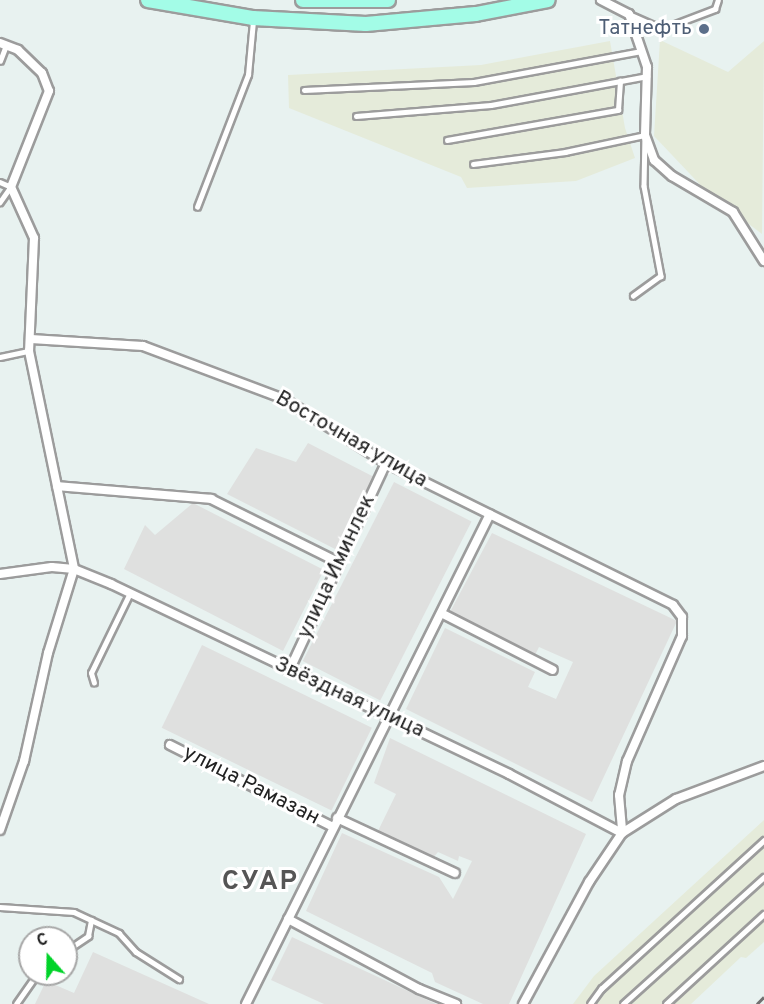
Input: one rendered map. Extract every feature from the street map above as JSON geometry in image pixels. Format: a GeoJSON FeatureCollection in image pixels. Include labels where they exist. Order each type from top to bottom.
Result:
{"type":"FeatureCollection","features":[{"type":"Feature","properties":{"kind":"main road"},"geometry":{"type":"LineString","coordinates":[[148,0],[253,18],[366,24],[476,14],[548,0]]}},
{"type":"Feature","properties":{"kind":"main road"},"geometry":{"type":"LineString","coordinates":[[303,0],[388,0]]}},
{"type":"Feature","properties":{"kind":"street"},"geometry":{"type":"LineString","coordinates":[[601,0],[629,14],[647,76],[645,135],[654,160],[672,176],[733,212],[764,261]]}},
{"type":"Feature","properties":{"kind":"street"},"geometry":{"type":"LineString","coordinates":[[0,830],[24,761],[48,653],[74,569],[28,351],[31,339],[34,238],[11,187],[49,91],[42,73],[18,50],[3,44]]}},
{"type":"Feature","properties":{"kind":"street","name":"Восточная улица"},"geometry":{"type":"LineString","coordinates":[[31,339],[143,346],[284,399],[386,463],[673,605],[682,617],[682,636],[627,761],[619,795],[622,833]]}},
{"type":"Feature","properties":{"kind":"street","name":"улица Иминлек"},"geometry":{"type":"LineString","coordinates":[[289,671],[386,463]]}},
{"type":"Feature","properties":{"kind":"street"},"geometry":{"type":"LineString","coordinates":[[57,486],[211,499],[340,563]]}},
{"type":"Feature","properties":{"kind":"street"},"geometry":{"type":"LineString","coordinates":[[246,1004],[337,818],[443,614],[490,514]]}},
{"type":"Feature","properties":{"kind":"street"},"geometry":{"type":"LineString","coordinates":[[0,574],[52,567],[74,569]]}},
{"type":"Feature","properties":{"kind":"street","name":"Звёздная улица"},"geometry":{"type":"LineString","coordinates":[[74,569],[130,593],[289,671],[390,717],[622,833]]}},
{"type":"Feature","properties":{"kind":"street"},"geometry":{"type":"LineString","coordinates":[[443,614],[553,670]]}},
{"type":"Feature","properties":{"kind":"street","name":"улица Рамазан"},"geometry":{"type":"LineString","coordinates":[[170,745],[333,827]]}},
{"type":"Feature","properties":{"kind":"street"},"geometry":{"type":"LineString","coordinates":[[523,1004],[589,882],[622,833],[676,799],[764,766]]}},
{"type":"Feature","properties":{"kind":"street","name":"улица Рамазан"},"geometry":{"type":"LineString","coordinates":[[337,818],[455,873]]}},
{"type":"Feature","properties":{"kind":"street"},"geometry":{"type":"LineString","coordinates":[[288,919],[419,989],[456,1004]]}},
{"type":"Feature","properties":{"kind":"lane"},"geometry":{"type":"LineString","coordinates":[[629,14],[662,29],[715,9],[718,0]]}},
{"type":"Feature","properties":{"kind":"lane"},"geometry":{"type":"LineString","coordinates":[[197,207],[248,75],[253,18]]}},
{"type":"Feature","properties":{"kind":"lane"},"geometry":{"type":"LineString","coordinates":[[0,61],[3,44]]}},
{"type":"Feature","properties":{"kind":"lane"},"geometry":{"type":"LineString","coordinates":[[304,90],[474,82],[641,51]]}},
{"type":"Feature","properties":{"kind":"lane"},"geometry":{"type":"LineString","coordinates":[[356,116],[491,105],[647,76]]}},
{"type":"Feature","properties":{"kind":"lane"},"geometry":{"type":"LineString","coordinates":[[447,140],[618,110],[620,81]]}},
{"type":"Feature","properties":{"kind":"lane"},"geometry":{"type":"LineString","coordinates":[[473,164],[565,152],[645,135],[644,186],[661,276],[633,296]]}},
{"type":"Feature","properties":{"kind":"lane"},"geometry":{"type":"LineString","coordinates":[[0,182],[11,187],[0,203]]}},
{"type":"Feature","properties":{"kind":"lane"},"geometry":{"type":"LineString","coordinates":[[0,357],[28,351]]}},
{"type":"Feature","properties":{"kind":"lane"},"geometry":{"type":"LineString","coordinates":[[94,683],[90,673],[130,593]]}},
{"type":"Feature","properties":{"kind":"lane"},"geometry":{"type":"LineString","coordinates":[[590,1004],[601,989],[764,840]]}},
{"type":"Feature","properties":{"kind":"lane"},"geometry":{"type":"LineString","coordinates":[[623,1004],[764,877]]}},
{"type":"Feature","properties":{"kind":"lane"},"geometry":{"type":"LineString","coordinates":[[0,907],[74,912],[118,933],[136,952],[179,980]]}},
{"type":"Feature","properties":{"kind":"lane"},"geometry":{"type":"LineString","coordinates":[[666,1004],[764,914]]}},
{"type":"Feature","properties":{"kind":"lane"},"geometry":{"type":"LineString","coordinates":[[78,943],[88,936],[91,920]]}},
{"type":"Feature","properties":{"kind":"lane"},"geometry":{"type":"LineString","coordinates":[[16,1004],[29,986]]}},
{"type":"Feature","properties":{"kind":"shaded area"},"geometry":{"type":"Polygon","coordinates":[[[660,40],[728,72],[764,41],[762,234],[708,193],[654,136],[660,40]]]}},
{"type":"Feature","properties":{"kind":"shaded area"},"geometry":{"type":"Polygon","coordinates":[[[610,41],[625,128],[635,158],[576,181],[467,188],[461,177],[289,108],[288,75],[481,65],[610,41]]]}},
{"type":"Feature","properties":{"kind":"shaded area"},"geometry":{"type":"Polygon","coordinates":[[[308,443],[374,477],[337,550],[227,494],[256,448],[296,462],[308,443]]]}},
{"type":"Feature","properties":{"kind":"shaded area"},"geometry":{"type":"Polygon","coordinates":[[[394,482],[472,521],[380,701],[303,661],[394,482]]]}},
{"type":"Feature","properties":{"kind":"shaded area"},"geometry":{"type":"Polygon","coordinates":[[[193,503],[324,570],[283,651],[124,569],[145,525],[155,535],[193,503]]]}},
{"type":"Feature","properties":{"kind":"shaded area"},"geometry":{"type":"Polygon","coordinates":[[[492,533],[677,621],[592,802],[406,709],[445,628],[535,672],[528,687],[556,699],[573,662],[539,647],[534,657],[450,612],[492,533]]]}},
{"type":"Feature","properties":{"kind":"shaded area"},"geometry":{"type":"Polygon","coordinates":[[[202,645],[372,728],[332,811],[162,728],[202,645]]]}},
{"type":"Feature","properties":{"kind":"shaded area"},"geometry":{"type":"Polygon","coordinates":[[[390,738],[586,834],[509,1004],[483,1004],[435,982],[432,973],[306,911],[342,833],[439,877],[453,899],[472,861],[459,856],[458,861],[438,852],[432,859],[378,831],[396,794],[374,783],[390,738]]]}},
{"type":"Feature","properties":{"kind":"shaded area"},"geometry":{"type":"Polygon","coordinates":[[[764,820],[764,942],[746,958],[741,957],[691,1004],[573,1004],[594,976],[764,820]]]}},
{"type":"Feature","properties":{"kind":"shaded area"},"geometry":{"type":"Polygon","coordinates":[[[292,937],[436,1004],[324,1004],[271,980],[292,937]]]}},
{"type":"Feature","properties":{"kind":"shaded area"},"geometry":{"type":"Polygon","coordinates":[[[93,952],[209,1004],[35,1004],[44,986],[58,986],[74,993],[93,952]]]}},
{"type":"Feature","properties":{"kind":"railway"},"geometry":{"type":"LineString","coordinates":[[757,1004],[764,997]]}},
{"type":"Feature","properties":{"kind":"place","name":"Татнефть"},"geometry":{"type":"Point","coordinates":[704,29]}},
{"type":"Feature","properties":{"kind":"district","name":"СУАР"},"geometry":{"type":"Point","coordinates":[260,883]}}]}
